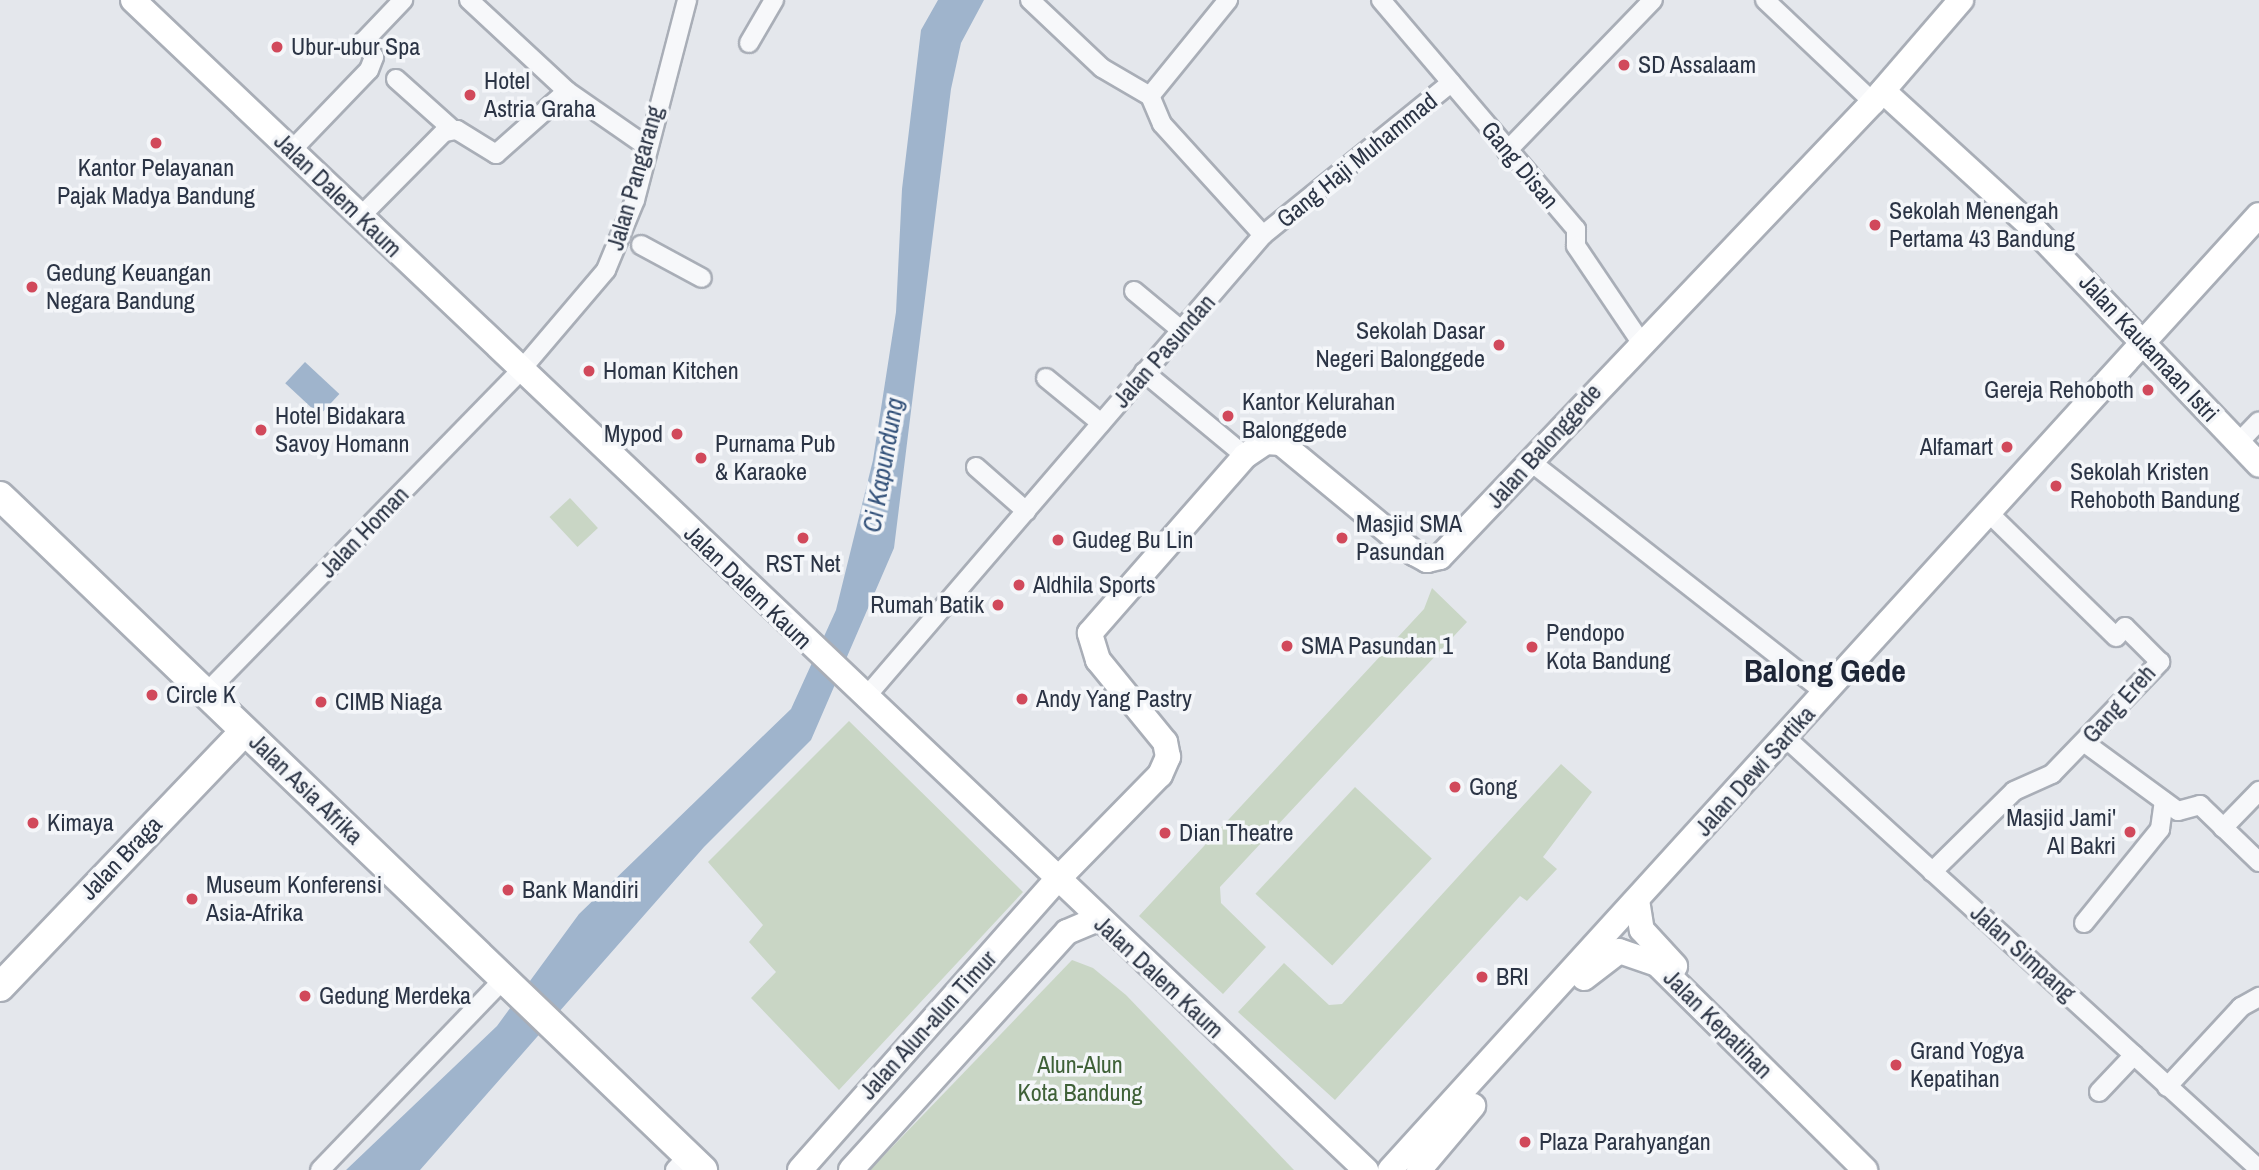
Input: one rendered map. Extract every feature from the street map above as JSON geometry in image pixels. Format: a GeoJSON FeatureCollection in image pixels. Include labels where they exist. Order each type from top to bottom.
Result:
{"type":"FeatureCollection","features":[{"type":"Feature","properties":{"kind":"main road","name":"Jalan Asia Afrika"},"geometry":{"type":"LineString","coordinates":[[0,496],[504,979],[689,1166]]}},
{"type":"Feature","properties":{"kind":"main road","name":"Jalan Braga"},"geometry":{"type":"LineString","coordinates":[[0,987],[245,731]]}},
{"type":"Feature","properties":{"kind":"street","name":"Jalan Dalem Kaum"},"geometry":{"type":"LineString","coordinates":[[133,0],[1357,1165]]}},
{"type":"Feature","properties":{"kind":"street"},"geometry":{"type":"LineString","coordinates":[[291,151],[369,70],[374,57],[364,41],[403,0]]}},
{"type":"Feature","properties":{"kind":"street"},"geometry":{"type":"LineString","coordinates":[[469,0],[567,90],[646,146]]}},
{"type":"Feature","properties":{"kind":"street","name":"Jalan Pangarang"},"geometry":{"type":"LineString","coordinates":[[521,370],[615,255],[687,0]]}},
{"type":"Feature","properties":{"kind":"street"},"geometry":{"type":"LineString","coordinates":[[749,43],[774,0]]}},
{"type":"Feature","properties":{"kind":"street"},"geometry":{"type":"LineString","coordinates":[[1030,0],[1102,68],[1150,96],[1162,124],[1263,235]]}},
{"type":"Feature","properties":{"kind":"street"},"geometry":{"type":"LineString","coordinates":[[1150,96],[1228,0]]}},
{"type":"Feature","properties":{"kind":"street","name":"Gang Disan"},"geometry":{"type":"LineString","coordinates":[[1381,0],[1576,229],[1576,246],[1640,341]]}},
{"type":"Feature","properties":{"kind":"street"},"geometry":{"type":"LineString","coordinates":[[1507,151],[1653,0]]}},
{"type":"Feature","properties":{"kind":"street"},"geometry":{"type":"LineString","coordinates":[[1765,0],[1878,96]]}},
{"type":"Feature","properties":{"kind":"street","name":"Jalan Balonggede"},"geometry":{"type":"LineString","coordinates":[[1057,880],[1160,775],[1168,757],[1165,742],[1090,648],[1090,633],[1245,456],[1266,442],[1281,443],[1427,560],[1451,548],[1640,341],[1878,96],[1961,0]]}},
{"type":"Feature","properties":{"kind":"street"},"geometry":{"type":"LineString","coordinates":[[396,79],[453,130],[496,154],[567,90]]}},
{"type":"Feature","properties":{"kind":"street","name":"Gang Haji Muhammad"},"geometry":{"type":"LineString","coordinates":[[1263,235],[1451,83]]}},
{"type":"Feature","properties":{"kind":"street","name":"Jalan Kautamaan Istri"},"geometry":{"type":"LineString","coordinates":[[1878,96],[2146,341],[2259,465]]}},
{"type":"Feature","properties":{"kind":"street"},"geometry":{"type":"LineString","coordinates":[[360,217],[453,130]]}},
{"type":"Feature","properties":{"kind":"street","name":"Jalan Dewi Sartika"},"geometry":{"type":"LineString","coordinates":[[1419,1170],[1500,1063],[1637,900],[2259,215]]}},
{"type":"Feature","properties":{"kind":"street","name":"Jalan Pasundan"},"geometry":{"type":"LineString","coordinates":[[857,690],[1026,511],[1263,235]]}},
{"type":"Feature","properties":{"kind":"street"},"geometry":{"type":"LineString","coordinates":[[641,246],[702,278]]}},
{"type":"Feature","properties":{"kind":"street"},"geometry":{"type":"LineString","coordinates":[[1134,291],[1181,330]]}},
{"type":"Feature","properties":{"kind":"street","name":"Jalan Homan"},"geometry":{"type":"LineString","coordinates":[[206,694],[521,370]]}},
{"type":"Feature","properties":{"kind":"street"},"geometry":{"type":"LineString","coordinates":[[1144,372],[1245,456]]}},
{"type":"Feature","properties":{"kind":"street"},"geometry":{"type":"LineString","coordinates":[[1046,377],[1101,423]]}},
{"type":"Feature","properties":{"kind":"street"},"geometry":{"type":"LineString","coordinates":[[2238,443],[2259,421]]}},
{"type":"Feature","properties":{"kind":"street"},"geometry":{"type":"LineString","coordinates":[[1531,462],[1826,693]]}},
{"type":"Feature","properties":{"kind":"street"},"geometry":{"type":"LineString","coordinates":[[976,467],[1026,511]]}},
{"type":"Feature","properties":{"kind":"street","name":"Gang Ereh"},"geometry":{"type":"LineString","coordinates":[[1932,872],[2014,791],[2052,774],[2085,743],[2160,662],[2125,627],[2116,637],[1989,513]]}},
{"type":"Feature","properties":{"kind":"street","name":"Jalan Simpang"},"geometry":{"type":"LineString","coordinates":[[1786,738],[2259,1169]]}},
{"type":"Feature","properties":{"kind":"street"},"geometry":{"type":"LineString","coordinates":[[2085,743],[2178,811],[2196,803],[2259,862]]}},
{"type":"Feature","properties":{"kind":"street"},"geometry":{"type":"LineString","coordinates":[[2223,828],[2259,792]]}},
{"type":"Feature","properties":{"kind":"street"},"geometry":{"type":"LineString","coordinates":[[2084,923],[2160,829],[2164,801]]}},
{"type":"Feature","properties":{"kind":"street","name":"Jalan Alun-alun Timur"},"geometry":{"type":"LineString","coordinates":[[800,1170],[1057,880]]}},
{"type":"Feature","properties":{"kind":"street","name":"Jalan Kepatihan"},"geometry":{"type":"LineString","coordinates":[[1637,900],[1642,930],[1655,945],[1877,1170]]}},
{"type":"Feature","properties":{"kind":"street","name":"Jalan Alun-alun Timur"},"geometry":{"type":"LineString","coordinates":[[851,1170],[1067,932],[1097,919]]}},
{"type":"Feature","properties":{"kind":"street","name":"Jalan Kepatihan"},"geometry":{"type":"LineString","coordinates":[[1500,1063],[1605,958],[1635,954],[1657,964],[1865,1170]]}},
{"type":"Feature","properties":{"kind":"street"},"geometry":{"type":"LineString","coordinates":[[320,1170],[504,979]]}},
{"type":"Feature","properties":{"kind":"street"},"geometry":{"type":"LineString","coordinates":[[2167,1087],[2241,1007],[2259,997]]}},
{"type":"Feature","properties":{"kind":"street"},"geometry":{"type":"LineString","coordinates":[[2099,1092],[2134,1055]]}},
{"type":"Feature","properties":{"kind":"street","name":"Jalan Dewi Sartika"},"geometry":{"type":"LineString","coordinates":[[1390,1170],[1500,1063]]}},
{"type":"Feature","properties":{"kind":"green space"},"geometry":{"type":"Polygon","coordinates":[[[570,498],[598,528],[577,547],[550,517],[570,498]]]}},
{"type":"Feature","properties":{"kind":"green space"},"geometry":{"type":"Polygon","coordinates":[[[1432,588],[1467,622],[1220,887],[1221,903],[1266,947],[1223,994],[1139,916],[1424,609],[1432,588]]]}},
{"type":"Feature","properties":{"kind":"green space"},"geometry":{"type":"Polygon","coordinates":[[[849,721],[1023,892],[839,1090],[751,998],[776,972],[749,942],[763,925],[708,862],[849,721]]]}},
{"type":"Feature","properties":{"kind":"green space"},"geometry":{"type":"Polygon","coordinates":[[[1561,764],[1592,792],[1543,857],[1557,869],[1527,901],[1520,896],[1335,1100],[1238,1012],[1284,963],[1329,1005],[1342,1004],[1561,764]]]}},
{"type":"Feature","properties":{"kind":"green space"},"geometry":{"type":"Polygon","coordinates":[[[1355,787],[1432,859],[1332,965],[1255,894],[1355,787]]]}},
{"type":"Feature","properties":{"kind":"green space","name":"Alun-Alun Kota Bandung"},"geometry":{"type":"Polygon","coordinates":[[[1072,960],[1093,968],[1126,995],[1294,1170],[870,1170],[1072,960]]]}},
{"type":"Feature","properties":{"kind":"water","name":"Ci Kapundung"},"geometry":{"type":"Polygon","coordinates":[[[938,0],[984,0],[961,43],[951,89],[894,548],[811,740],[704,847],[420,1170],[346,1170],[497,1026],[579,914],[791,709],[836,610],[873,460],[896,312],[902,189],[921,30],[938,0]]]}},
{"type":"Feature","properties":{"kind":"water"},"geometry":{"type":"Polygon","coordinates":[[[305,362],[339,394],[320,415],[285,383],[305,362]]]}},
{"type":"Feature","properties":{"kind":"place","name":"Ubur-ubur Spa"},"geometry":{"type":"Point","coordinates":[277,47]}},
{"type":"Feature","properties":{"kind":"place","name":"SD Assalaam"},"geometry":{"type":"Point","coordinates":[1624,65]}},
{"type":"Feature","properties":{"kind":"place","name":"Hotel Astria Graha"},"geometry":{"type":"Point","coordinates":[470,95]}},
{"type":"Feature","properties":{"kind":"place","name":"Kantor Pelayanan Pajak Madya Bandung"},"geometry":{"type":"Point","coordinates":[156,143]}},
{"type":"Feature","properties":{"kind":"place","name":"Sekolah Menengah Pertama 43 Bandung"},"geometry":{"type":"Point","coordinates":[1875,225]}},
{"type":"Feature","properties":{"kind":"place","name":"Gedung Keuangan Negara Bandung"},"geometry":{"type":"Point","coordinates":[32,287]}},
{"type":"Feature","properties":{"kind":"place","name":"Sekolah Dasar Negeri Balonggede"},"geometry":{"type":"Point","coordinates":[1499,345]}},
{"type":"Feature","properties":{"kind":"place","name":"Homan Kitchen"},"geometry":{"type":"Point","coordinates":[589,371]}},
{"type":"Feature","properties":{"kind":"place","name":"Gereja Rehoboth"},"geometry":{"type":"Point","coordinates":[2148,390]}},
{"type":"Feature","properties":{"kind":"place","name":"Kantor Kelurahan Balonggede"},"geometry":{"type":"Point","coordinates":[1228,416]}},
{"type":"Feature","properties":{"kind":"place","name":"Hotel Bidakara Savoy Homann"},"geometry":{"type":"Point","coordinates":[261,430]}},
{"type":"Feature","properties":{"kind":"place","name":"Mypod"},"geometry":{"type":"Point","coordinates":[677,434]}},
{"type":"Feature","properties":{"kind":"place","name":"Alfamart"},"geometry":{"type":"Point","coordinates":[2007,447]}},
{"type":"Feature","properties":{"kind":"place","name":"Purnama Pub & Karaoke"},"geometry":{"type":"Point","coordinates":[701,458]}},
{"type":"Feature","properties":{"kind":"place","name":"Sekolah Kristen Rehoboth Bandung"},"geometry":{"type":"Point","coordinates":[2056,486]}},
{"type":"Feature","properties":{"kind":"place","name":"RST Net"},"geometry":{"type":"Point","coordinates":[803,538]}},
{"type":"Feature","properties":{"kind":"place","name":"Masjid SMA Pasundan"},"geometry":{"type":"Point","coordinates":[1342,538]}},
{"type":"Feature","properties":{"kind":"place","name":"Gudeg Bu Lin"},"geometry":{"type":"Point","coordinates":[1058,540]}},
{"type":"Feature","properties":{"kind":"place","name":"Aldhila Sports"},"geometry":{"type":"Point","coordinates":[1019,585]}},
{"type":"Feature","properties":{"kind":"place","name":"Rumah Batik"},"geometry":{"type":"Point","coordinates":[998,605]}},
{"type":"Feature","properties":{"kind":"place","name":"SMA Pasundan 1"},"geometry":{"type":"Point","coordinates":[1287,646]}},
{"type":"Feature","properties":{"kind":"place","name":"Pendopo Kota Bandung"},"geometry":{"type":"Point","coordinates":[1532,647]}},
{"type":"Feature","properties":{"kind":"place","name":"Circle K"},"geometry":{"type":"Point","coordinates":[152,695]}},
{"type":"Feature","properties":{"kind":"place","name":"Andy Yang Pastry"},"geometry":{"type":"Point","coordinates":[1022,699]}},
{"type":"Feature","properties":{"kind":"place","name":"CIMB Niaga"},"geometry":{"type":"Point","coordinates":[321,702]}},
{"type":"Feature","properties":{"kind":"place","name":"Gong"},"geometry":{"type":"Point","coordinates":[1455,787]}},
{"type":"Feature","properties":{"kind":"place","name":"Kimaya"},"geometry":{"type":"Point","coordinates":[33,823]}},
{"type":"Feature","properties":{"kind":"place","name":"Masjid Jami' Al Bakri"},"geometry":{"type":"Point","coordinates":[2130,832]}},
{"type":"Feature","properties":{"kind":"place","name":"Dian Theatre"},"geometry":{"type":"Point","coordinates":[1165,833]}},
{"type":"Feature","properties":{"kind":"place","name":"Bank Mandiri"},"geometry":{"type":"Point","coordinates":[508,890]}},
{"type":"Feature","properties":{"kind":"place","name":"Museum Konferensi Asia-Afrika"},"geometry":{"type":"Point","coordinates":[192,899]}},
{"type":"Feature","properties":{"kind":"place","name":"BRI"},"geometry":{"type":"Point","coordinates":[1482,977]}},
{"type":"Feature","properties":{"kind":"place","name":"Gedung Merdeka"},"geometry":{"type":"Point","coordinates":[305,996]}},
{"type":"Feature","properties":{"kind":"place","name":"Grand Yogya Kepatihan"},"geometry":{"type":"Point","coordinates":[1896,1065]}},
{"type":"Feature","properties":{"kind":"place","name":"Plaza Parahyangan"},"geometry":{"type":"Point","coordinates":[1525,1142]}},
{"type":"Feature","properties":{"kind":"district","name":"Balong Gede"},"geometry":{"type":"Point","coordinates":[1825,671]}}]}
